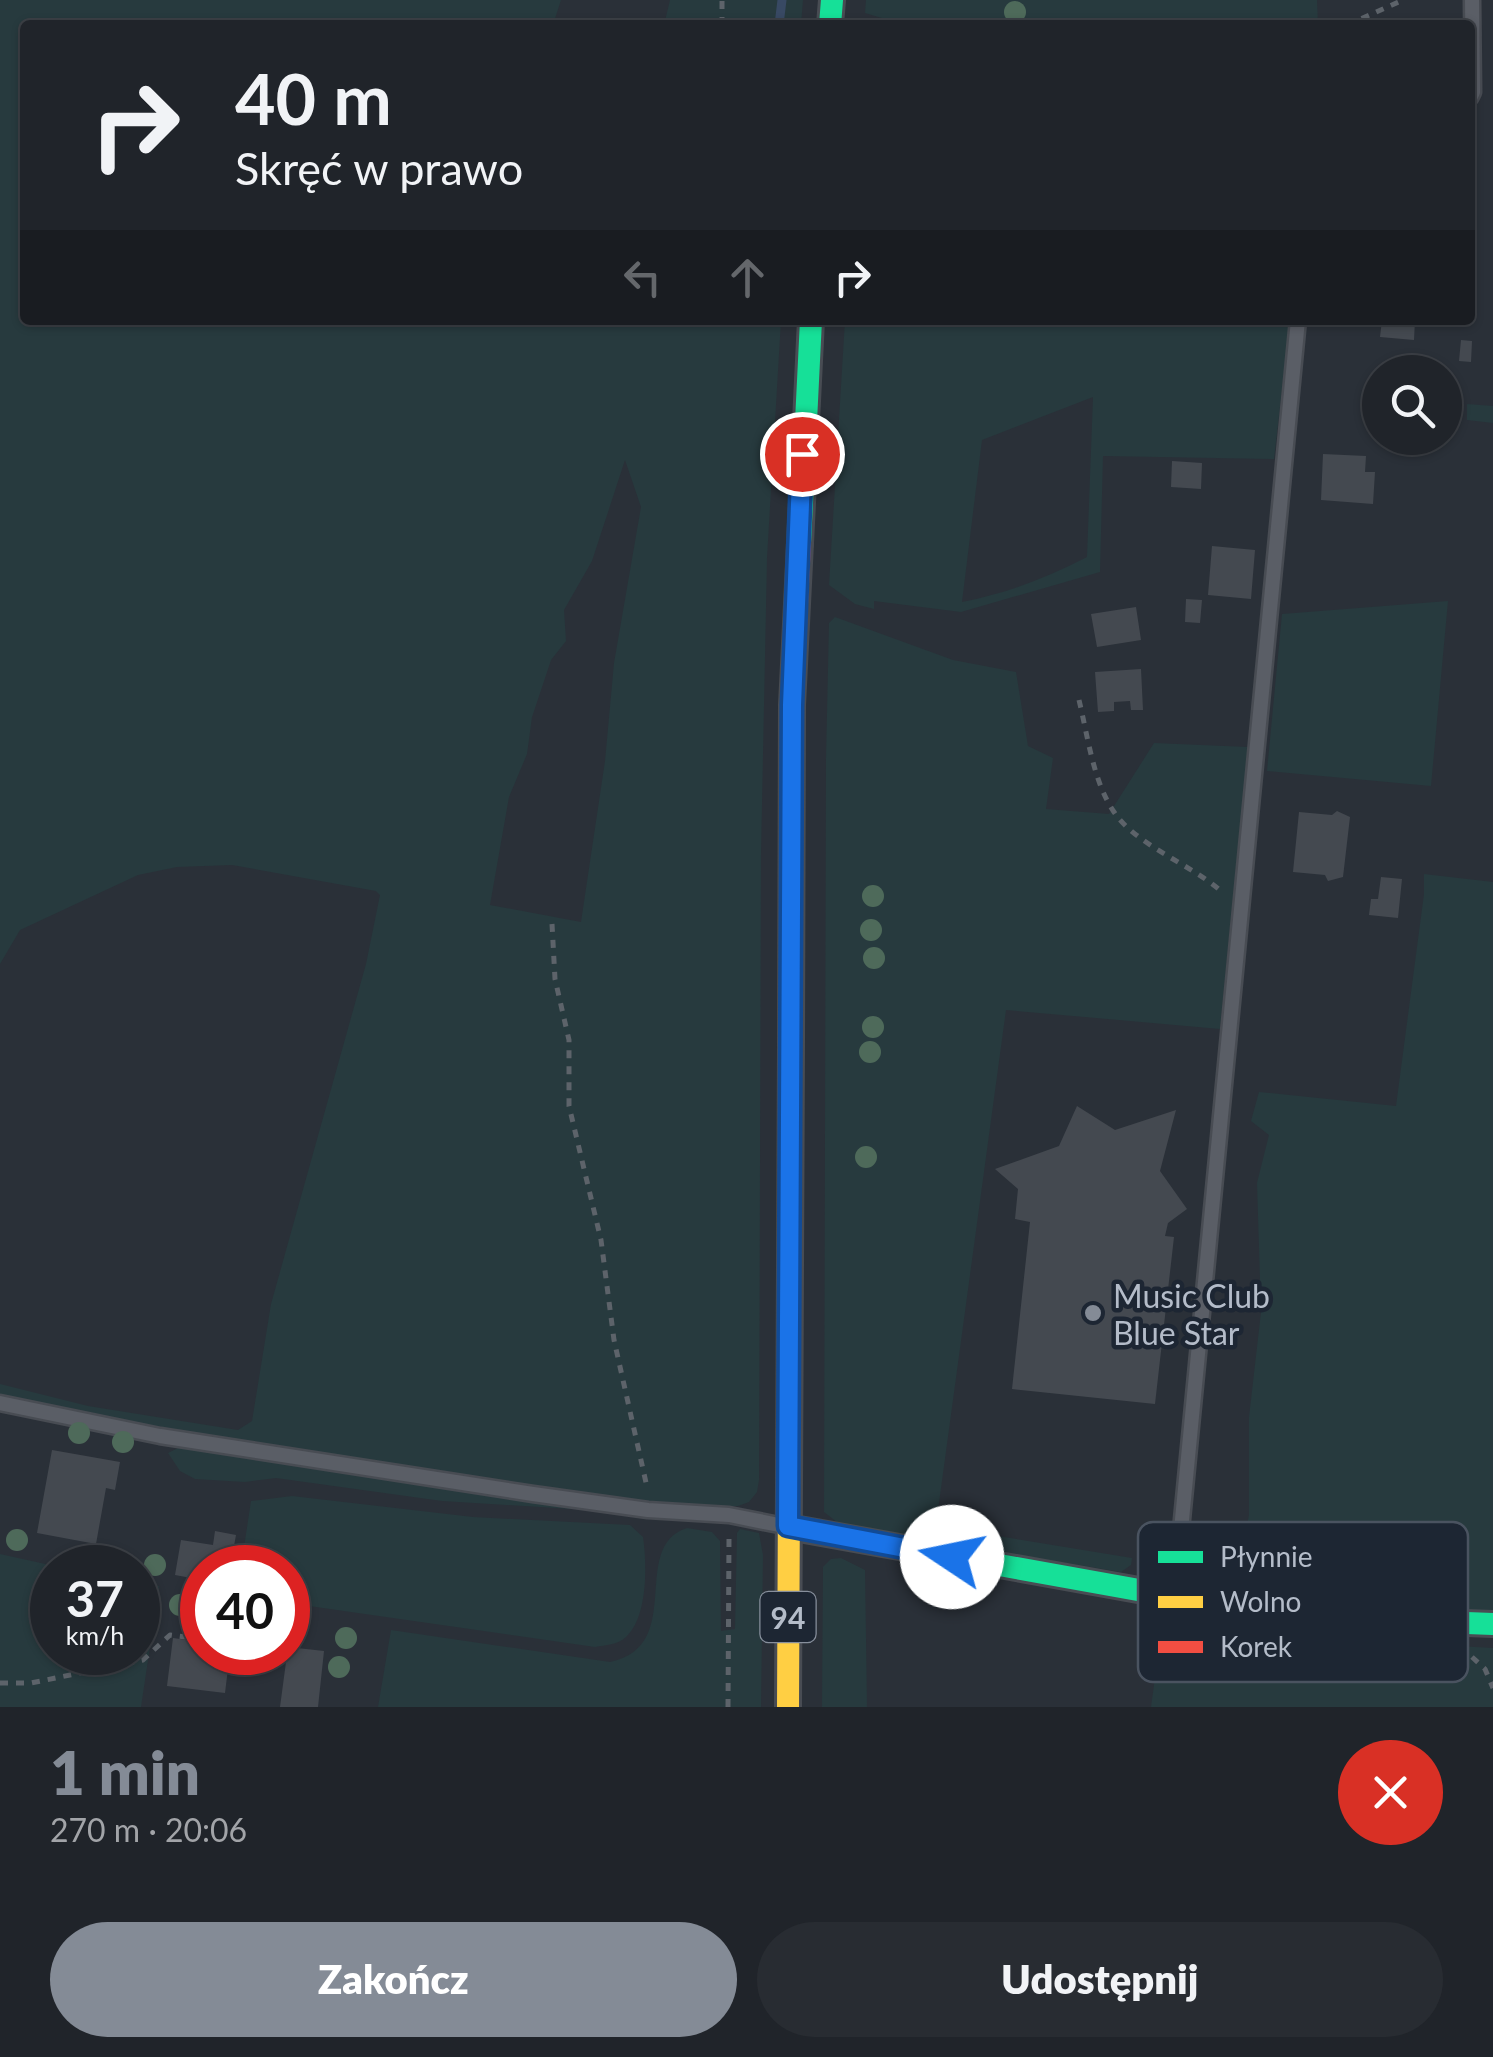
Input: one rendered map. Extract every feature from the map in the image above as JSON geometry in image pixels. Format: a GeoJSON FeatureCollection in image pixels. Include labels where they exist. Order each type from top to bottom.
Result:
{"type":"FeatureCollection","features":[{"type":"Feature","properties":{"kind":"main road","name":"94"},"geometry":{"type":"LineString","coordinates":[[788,1707],[792,705],[811,325]]}},
{"type":"Feature","properties":{"kind":"main road"},"geometry":{"type":"LineString","coordinates":[[788,1526],[1138,1591]]}},
{"type":"Feature","properties":{"kind":"main road"},"geometry":{"type":"LineString","coordinates":[[1468,1623],[1493,1624]]}},
{"type":"Feature","properties":{"kind":"lane"},"geometry":{"type":"LineString","coordinates":[[1181,1522],[1297,325]]}},
{"type":"Feature","properties":{"kind":"lane"},"geometry":{"type":"LineString","coordinates":[[0,1403],[160,1436],[648,1510],[729,1515],[788,1526]]}},
{"type":"Feature","properties":{"kind":"path"},"geometry":{"type":"LineString","coordinates":[[1358,20],[1403,0]]}},
{"type":"Feature","properties":{"kind":"path"},"geometry":{"type":"LineString","coordinates":[[1079,700],[1099,782],[1115,814],[1138,836],[1214,884],[1238,919]]}},
{"type":"Feature","properties":{"kind":"path"},"geometry":{"type":"LineString","coordinates":[[552,924],[554,979],[569,1040],[568,1106],[600,1240],[614,1340],[647,1476],[648,1510]]}},
{"type":"Feature","properties":{"kind":"path"},"geometry":{"type":"LineString","coordinates":[[728,1707],[729,1515]]}},
{"type":"Feature","properties":{"kind":"path"},"geometry":{"type":"LineString","coordinates":[[0,1683],[32,1682],[143,1660],[170,1635],[180,1636]]}},
{"type":"Feature","properties":{"kind":"green space"},"geometry":{"type":"Polygon","coordinates":[[[0,0],[561,0],[555,20],[20,20],[20,325],[781,325],[767,558],[757,1492],[749,1502],[738,1506],[626,1500],[380,1465],[0,1395],[0,1384],[88,1406],[238,1430],[252,1421],[271,1304],[366,964],[380,895],[376,891],[232,865],[177,867],[138,875],[20,930],[0,964],[0,0]],[[625,460],[592,561],[564,610],[566,641],[551,660],[532,717],[527,754],[509,797],[490,905],[581,922],[605,761],[614,663],[641,507],[625,460]]]}},
{"type":"Feature","properties":{"kind":"green space"},"geometry":{"type":"Polygon","coordinates":[[[670,0],[803,0],[801,20],[665,20],[670,0]]]}},
{"type":"Feature","properties":{"kind":"green space"},"geometry":{"type":"Polygon","coordinates":[[[866,0],[1317,0],[1318,20],[886,20],[865,13],[866,0]]]}},
{"type":"Feature","properties":{"kind":"green space"},"geometry":{"type":"Polygon","coordinates":[[[845,325],[1289,325],[1274,459],[1103,456],[1100,572],[961,612],[874,601],[874,609],[855,604],[829,585],[845,325]],[[1093,397],[982,440],[962,602],[1057,572],[1087,557],[1093,397]]]}},
{"type":"Feature","properties":{"kind":"green space"},"geometry":{"type":"Polygon","coordinates":[[[1467,404],[1493,406],[1493,423],[1467,420],[1467,404]]]}},
{"type":"Feature","properties":{"kind":"green space"},"geometry":{"type":"Polygon","coordinates":[[[1448,601],[1431,786],[1267,771],[1282,614],[1448,601]]]}},
{"type":"Feature","properties":{"kind":"green space"},"geometry":{"type":"Polygon","coordinates":[[[835,617],[953,660],[1016,672],[1028,746],[1053,758],[1046,809],[1109,814],[1154,743],[1248,747],[1220,1029],[1006,1010],[936,1525],[945,1526],[937,1538],[846,1529],[824,1512],[826,758],[829,623],[835,617]]]}},
{"type":"Feature","properties":{"kind":"green space"},"geometry":{"type":"Polygon","coordinates":[[[1424,874],[1493,882],[1493,1613],[1468,1614],[1468,1522],[1248,1522],[1249,1417],[1261,1312],[1257,1183],[1269,1135],[1251,1121],[1259,1092],[1396,1106],[1424,874]]]}},
{"type":"Feature","properties":{"kind":"green space"},"geometry":{"type":"Polygon","coordinates":[[[178,1448],[593,1507],[442,1501],[276,1478],[245,1482],[195,1479],[180,1471],[168,1453],[178,1448]]]}},
{"type":"Feature","properties":{"kind":"green space"},"geometry":{"type":"Polygon","coordinates":[[[292,1496],[473,1517],[630,1525],[643,1537],[642,1604],[633,1628],[623,1640],[595,1647],[310,1606],[310,1545],[244,1545],[251,1501],[292,1496]]]}},
{"type":"Feature","properties":{"kind":"green space"},"geometry":{"type":"Polygon","coordinates":[[[687,1528],[712,1532],[720,1541],[721,1631],[735,1629],[737,1533],[740,1529],[759,1533],[763,1555],[761,1707],[378,1707],[391,1630],[610,1662],[633,1652],[646,1637],[653,1618],[661,1555],[670,1539],[687,1528]]]}},
{"type":"Feature","properties":{"kind":"green space"},"geometry":{"type":"Polygon","coordinates":[[[973,1532],[1132,1558],[1131,1565],[1121,1572],[975,1548],[973,1532]]]}},
{"type":"Feature","properties":{"kind":"green space"},"geometry":{"type":"Polygon","coordinates":[[[0,1554],[30,1561],[30,1675],[146,1675],[141,1707],[0,1707],[0,1554]]]}},
{"type":"Feature","properties":{"kind":"green space"},"geometry":{"type":"Polygon","coordinates":[[[841,1558],[865,1570],[867,1707],[822,1707],[823,1567],[831,1559],[841,1558]]]}},
{"type":"Feature","properties":{"kind":"green space"},"geometry":{"type":"Polygon","coordinates":[[[1468,1647],[1493,1648],[1493,1707],[1151,1707],[1154,1682],[1468,1682],[1468,1647]]]}},
{"type":"Feature","properties":{"kind":"building"},"geometry":{"type":"Polygon","coordinates":[[[1381,325],[1415,325],[1414,340],[1380,337],[1381,325]]]}},
{"type":"Feature","properties":{"kind":"building"},"geometry":{"type":"Polygon","coordinates":[[[1461,340],[1472,341],[1471,362],[1462,361],[1461,340]]]}},
{"type":"Feature","properties":{"kind":"building"},"geometry":{"type":"Polygon","coordinates":[[[1323,454],[1366,456],[1365,472],[1375,472],[1373,504],[1321,500],[1323,454]]]}},
{"type":"Feature","properties":{"kind":"building"},"geometry":{"type":"Polygon","coordinates":[[[1172,461],[1202,463],[1201,489],[1171,487],[1172,461]]]}},
{"type":"Feature","properties":{"kind":"building"},"geometry":{"type":"Polygon","coordinates":[[[1212,546],[1255,550],[1251,599],[1208,595],[1212,546]]]}},
{"type":"Feature","properties":{"kind":"building"},"geometry":{"type":"Polygon","coordinates":[[[1186,599],[1202,600],[1200,623],[1185,622],[1186,599]]]}},
{"type":"Feature","properties":{"kind":"building"},"geometry":{"type":"Polygon","coordinates":[[[1136,607],[1141,640],[1097,647],[1091,614],[1136,607]]]}},
{"type":"Feature","properties":{"kind":"building"},"geometry":{"type":"Polygon","coordinates":[[[1141,669],[1143,710],[1131,710],[1130,701],[1114,702],[1114,711],[1098,712],[1095,672],[1141,669]]]}},
{"type":"Feature","properties":{"kind":"building"},"geometry":{"type":"Polygon","coordinates":[[[1337,811],[1350,817],[1343,877],[1328,881],[1325,875],[1293,872],[1299,812],[1332,815],[1337,811]]]}},
{"type":"Feature","properties":{"kind":"building"},"geometry":{"type":"Polygon","coordinates":[[[1381,877],[1402,879],[1398,918],[1369,915],[1371,899],[1378,899],[1381,877]]]}},
{"type":"Feature","properties":{"kind":"building","name":"Music Club Blue Star"},"geometry":{"type":"Polygon","coordinates":[[[1077,1106],[1115,1130],[1176,1110],[1160,1171],[1187,1209],[1168,1223],[1165,1236],[1174,1237],[1155,1404],[1012,1389],[1030,1222],[1015,1219],[1018,1189],[995,1169],[1059,1146],[1077,1106]]]}},
{"type":"Feature","properties":{"kind":"building"},"geometry":{"type":"Polygon","coordinates":[[[52,1450],[120,1462],[115,1490],[106,1488],[96,1544],[37,1533],[52,1450]]]}},
{"type":"Feature","properties":{"kind":"building"},"geometry":{"type":"Polygon","coordinates":[[[215,1531],[236,1535],[234,1545],[213,1545],[215,1531]]]}},
{"type":"Feature","properties":{"kind":"building"},"geometry":{"type":"Polygon","coordinates":[[[181,1540],[213,1545],[180,1545],[181,1540]]]}},
{"type":"Feature","properties":{"kind":"building"},"geometry":{"type":"Polygon","coordinates":[[[180,1546],[180,1576],[175,1575],[180,1546]]]}},
{"type":"Feature","properties":{"kind":"building"},"geometry":{"type":"Polygon","coordinates":[[[173,1638],[180,1639],[180,1675],[227,1675],[225,1693],[167,1686],[173,1638]]]}},
{"type":"Feature","properties":{"kind":"building"},"geometry":{"type":"Polygon","coordinates":[[[310,1649],[324,1651],[318,1707],[280,1707],[284,1675],[310,1675],[310,1649]]]}},
{"type":"Feature","properties":{"kind":"waterway"},"geometry":{"type":"LineString","coordinates":[[780,20],[782,0]]}},
{"type":"Feature","properties":{"kind":"traffic: fast"},"geometry":{"type":"LineString","coordinates":[[830,20],[832,0]]}},
{"type":"Feature","properties":{"kind":"traffic: fast"},"geometry":{"type":"LineString","coordinates":[[800,543],[811,325]]}},
{"type":"Feature","properties":{"kind":"traffic: fast"},"geometry":{"type":"LineString","coordinates":[[788,1527],[1138,1590]]}},
{"type":"Feature","properties":{"kind":"traffic: fast"},"geometry":{"type":"LineString","coordinates":[[1468,1623],[1493,1624]]}},
{"type":"Feature","properties":{"kind":"traffic: slow"},"geometry":{"type":"LineString","coordinates":[[788,1707],[791,1045]]}},
{"type":"Feature","properties":{"kind":"traffic: jam"},"geometry":{"type":"LineString","coordinates":[[791,1045],[792,705],[800,543]]}},
{"type":"Feature","properties":{"kind":"place","name":"Music Club Blue Star"},"geometry":{"type":"Point","coordinates":[1093,1313]}},
{"type":"Feature","properties":{"kind":"route"},"geometry":{"type":"LineString","coordinates":[[802,454],[792,705],[788,1526],[952,1557]]}}]}
